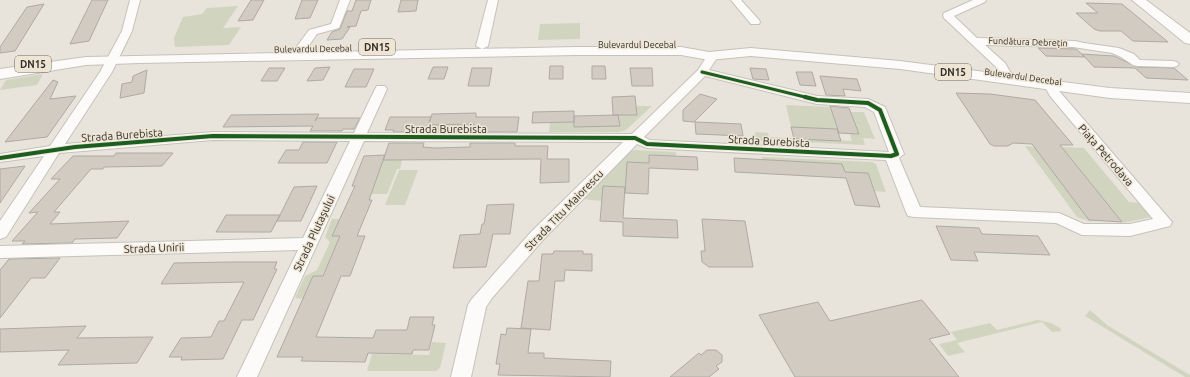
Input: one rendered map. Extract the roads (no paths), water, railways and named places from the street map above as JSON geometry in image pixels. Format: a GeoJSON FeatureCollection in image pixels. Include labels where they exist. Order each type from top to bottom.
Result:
{"type":"FeatureCollection","features":[{"type":"Feature","properties":{"kind":"main road"},"geometry":{"type":"LineString","coordinates":[[1138,0],[1190,40]]}},
{"type":"Feature","properties":{"kind":"main road","name":"Bulevardul Decebal"},"geometry":{"type":"LineString","coordinates":[[0,69],[66,60],[301,49],[482,46],[706,56],[818,54],[1006,75],[1104,89],[1190,94]]}},
{"type":"Feature","properties":{"kind":"main road","name":"Bulevardul Decebal"},"geometry":{"type":"LineString","coordinates":[[0,74],[113,58],[483,52],[667,51],[706,56],[751,52],[900,65],[1110,93],[1190,98]]}},
{"type":"Feature","properties":{"kind":"street"},"geometry":{"type":"LineString","coordinates":[[0,233],[103,78],[127,31],[135,0]]}},
{"type":"Feature","properties":{"kind":"street"},"geometry":{"type":"LineString","coordinates":[[301,49],[313,32],[335,26],[345,0]]}},
{"type":"Feature","properties":{"kind":"street"},"geometry":{"type":"LineString","coordinates":[[482,46],[492,0]]}},
{"type":"Feature","properties":{"kind":"street"},"geometry":{"type":"LineString","coordinates":[[736,0],[755,22]]}},
{"type":"Feature","properties":{"kind":"street"},"geometry":{"type":"LineString","coordinates":[[981,0],[948,15],[949,18],[1001,66],[1006,75]]}},
{"type":"Feature","properties":{"kind":"street","name":"Fundătura Debrețin"},"geometry":{"type":"LineString","coordinates":[[974,41],[1075,44],[1081,47],[1099,48],[1124,54],[1130,56],[1136,63],[1173,64]]}},
{"type":"Feature","properties":{"kind":"street"},"geometry":{"type":"LineString","coordinates":[[706,56],[784,92],[817,100],[868,103],[880,110],[897,154],[891,156]]}},
{"type":"Feature","properties":{"kind":"street","name":"Strada Titu Maiorescu"},"geometry":{"type":"LineString","coordinates":[[461,377],[477,306],[486,293],[537,236],[635,138],[706,56]]}},
{"type":"Feature","properties":{"kind":"street","name":"Piața Petrodava"},"geometry":{"type":"LineString","coordinates":[[891,156],[914,212],[1059,218],[1082,229],[1130,230],[1164,222],[1077,120],[1050,85]]}},
{"type":"Feature","properties":{"kind":"street","name":"Strada Plutașului"},"geometry":{"type":"LineString","coordinates":[[247,377],[381,89]]}},
{"type":"Feature","properties":{"kind":"street","name":"Strada Burebista"},"geometry":{"type":"LineString","coordinates":[[0,158],[55,149],[213,136],[635,138],[647,144],[891,156]]}},
{"type":"Feature","properties":{"kind":"street","name":"Strada Unirii"},"geometry":{"type":"LineString","coordinates":[[0,252],[309,244]]}}]}
